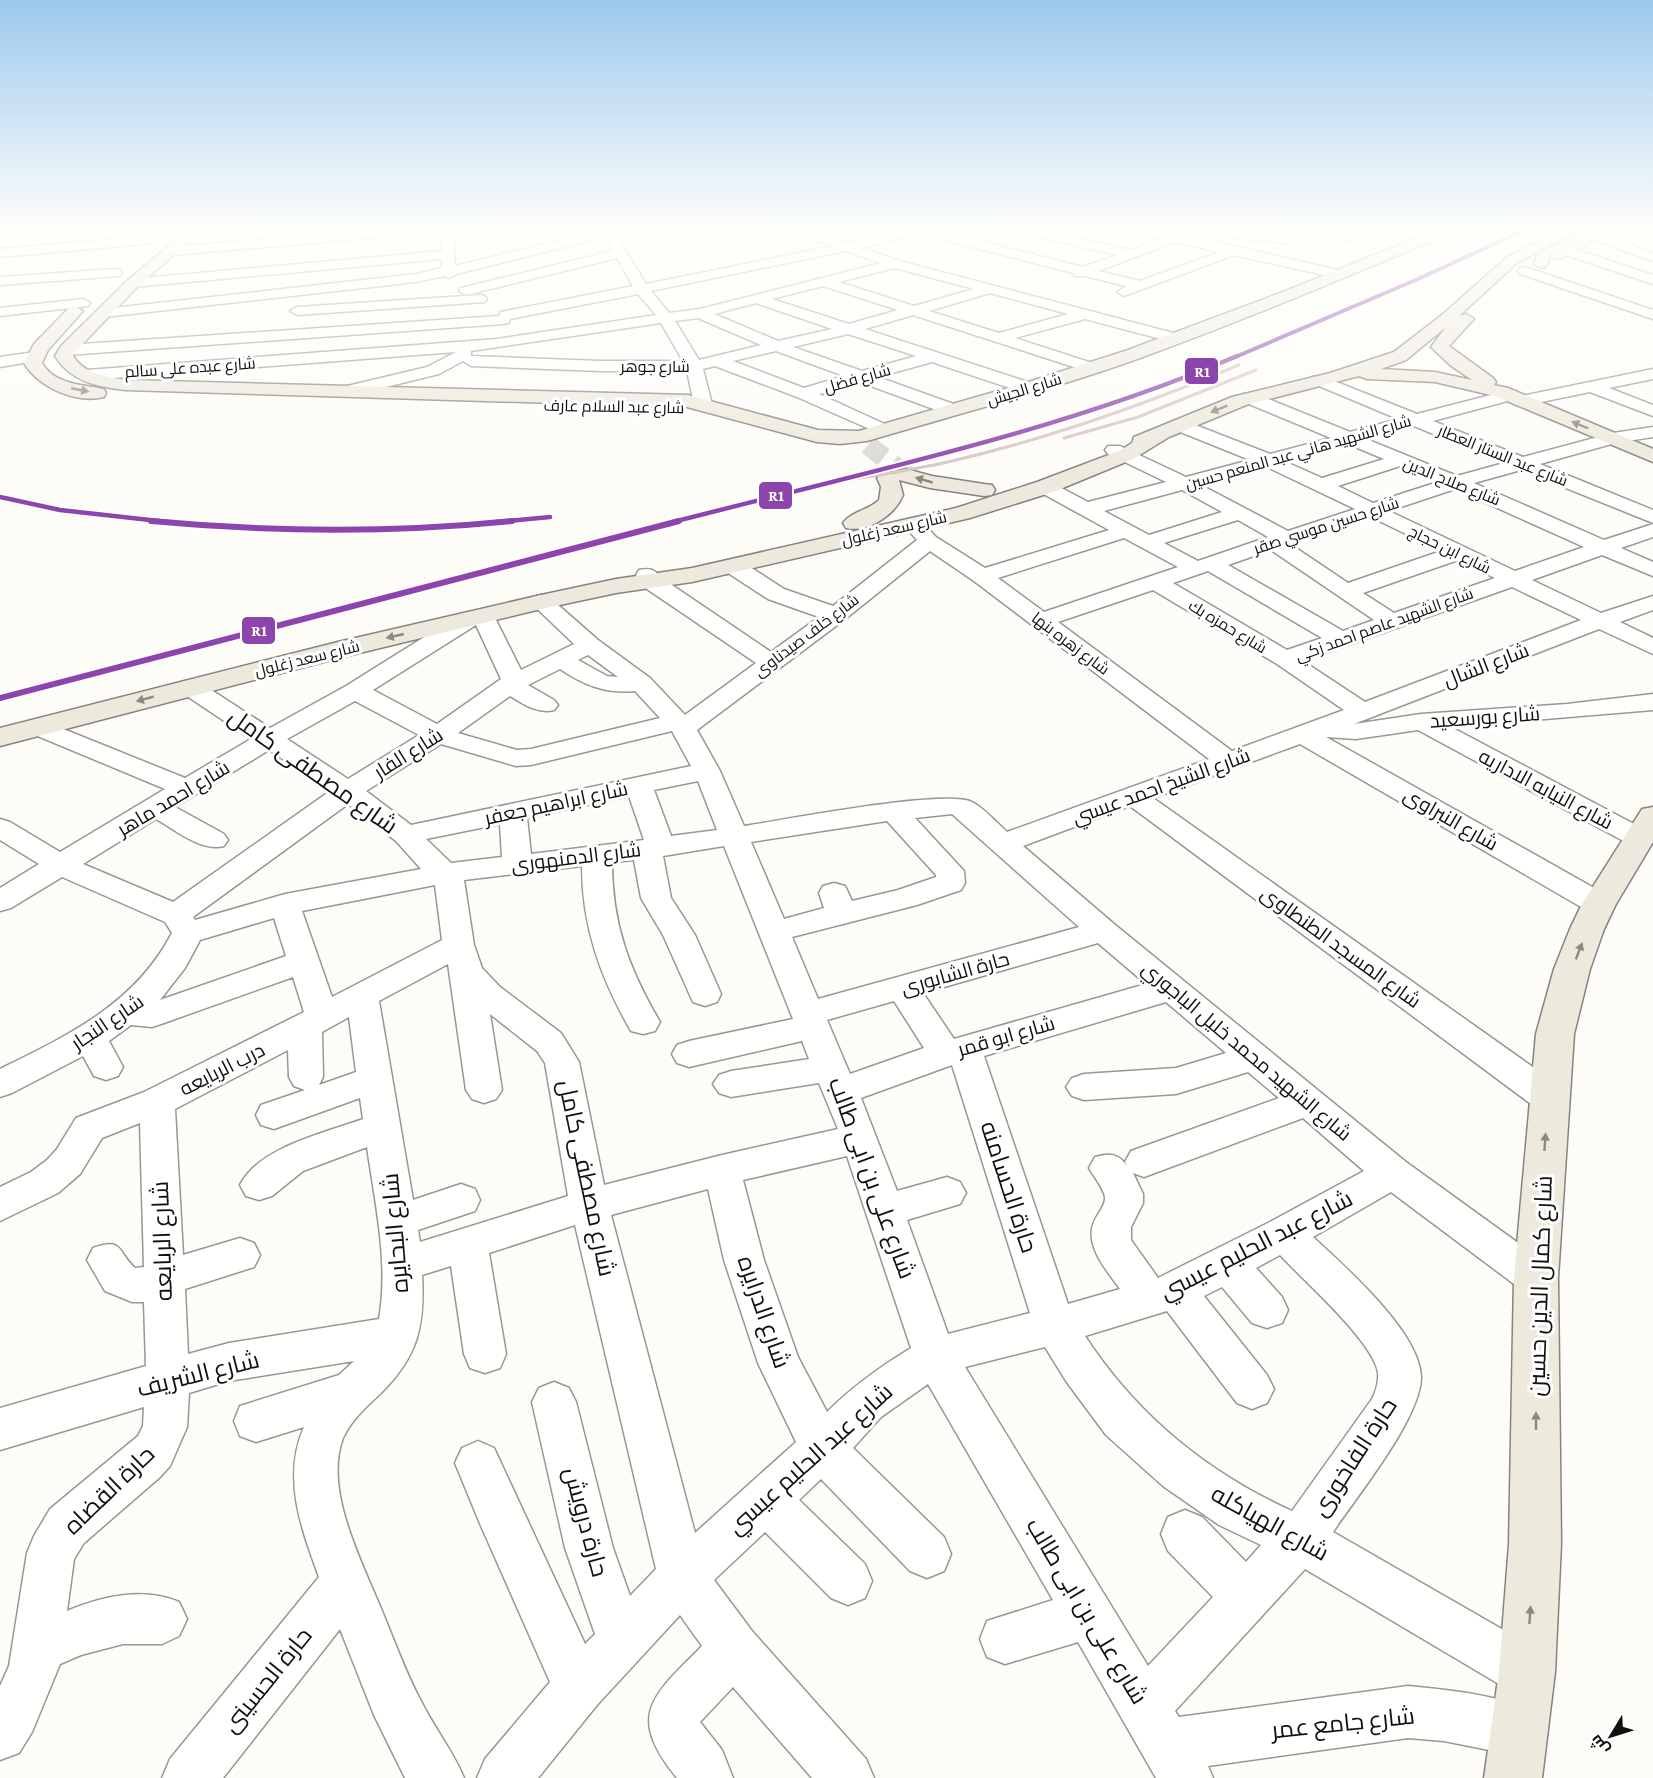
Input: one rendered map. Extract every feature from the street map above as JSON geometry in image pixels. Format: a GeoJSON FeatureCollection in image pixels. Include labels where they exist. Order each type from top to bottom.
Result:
{"type":"FeatureCollection","features":[{"type":"Feature","properties":{"kind":"main road"},"geometry":{"type":"LineString","coordinates":[[64,311],[60,314],[34,360],[36,372],[47,380],[74,364],[106,311]]}},
{"type":"Feature","properties":{"kind":"main road","name":"شارع الجيش"},"geometry":{"type":"LineString","coordinates":[[703,404],[817,436],[855,442],[883,430],[1092,368],[1244,311]]}},
{"type":"Feature","properties":{"kind":"main road","name":"شارع سعد زغلول"},"geometry":{"type":"LineString","coordinates":[[649,578],[733,566],[921,533],[962,513],[1045,487],[1170,430],[1250,398],[1386,362],[1400,356],[1455,311]]}},
{"type":"Feature","properties":{"kind":"main road","name":"شارع سعد زغلول"},"geometry":{"type":"LineString","coordinates":[[1476,311],[1452,331],[1440,348],[1456,361],[1511,396]]}},
{"type":"Feature","properties":{"kind":"main road"},"geometry":{"type":"LineString","coordinates":[[34,360],[47,365],[74,364]]}},
{"type":"Feature","properties":{"kind":"main road"},"geometry":{"type":"LineString","coordinates":[[1386,362],[1408,366],[1456,361]]}},
{"type":"Feature","properties":{"kind":"main road","name":"شارع عبد السلام عارف"},"geometry":{"type":"LineString","coordinates":[[74,364],[116,384],[279,389],[312,394]]}},
{"type":"Feature","properties":{"kind":"main road"},"geometry":{"type":"LineString","coordinates":[[1327,378],[1400,374],[1435,377],[1511,396],[1653,456]]}},
{"type":"Feature","properties":{"kind":"main road","name":"شارع عبد السلام عارف"},"geometry":{"type":"LineString","coordinates":[[47,380],[95,393],[312,394],[361,391],[687,408],[703,404]]}},
{"type":"Feature","properties":{"kind":"main road","name":"شارع سعد زغلول"},"geometry":{"type":"LineString","coordinates":[[0,737],[190,687],[476,617],[649,578],[1120,453]]}},
{"type":"Feature","properties":{"kind":"main road"},"geometry":{"type":"LineString","coordinates":[[854,523],[886,507],[893,497],[897,476],[984,490]]}},
{"type":"Feature","properties":{"kind":"main road","name":"شارع كمال الدين حسين"},"geometry":{"type":"LineString","coordinates":[[1516,1754],[1527,1672],[1535,1544],[1536,1278],[1548,1097],[1555,1034],[1572,969],[1599,904],[1646,827]]}},
{"type":"Feature","properties":{"kind":"street"},"geometry":{"type":"LineString","coordinates":[[103,314],[127,311]]}},
{"type":"Feature","properties":{"kind":"street"},"geometry":{"type":"LineString","coordinates":[[103,314],[128,311]]}},
{"type":"Feature","properties":{"kind":"street"},"geometry":{"type":"LineString","coordinates":[[204,387],[239,311]]}},
{"type":"Feature","properties":{"kind":"street"},"geometry":{"type":"LineString","coordinates":[[283,312],[299,311]]}},
{"type":"Feature","properties":{"kind":"street"},"geometry":{"type":"LineString","coordinates":[[361,311],[351,356],[361,391]]}},
{"type":"Feature","properties":{"kind":"street"},"geometry":{"type":"LineString","coordinates":[[495,311],[505,318]]}},
{"type":"Feature","properties":{"kind":"street"},"geometry":{"type":"LineString","coordinates":[[74,364],[228,338],[505,318],[535,311]]}},
{"type":"Feature","properties":{"kind":"street"},"geometry":{"type":"LineString","coordinates":[[660,311],[694,366],[703,404]]}},
{"type":"Feature","properties":{"kind":"street","name":"شارع عبده على سالم"},"geometry":{"type":"LineString","coordinates":[[74,364],[216,365],[388,354],[479,346],[667,320],[712,311]]}},
{"type":"Feature","properties":{"kind":"street"},"geometry":{"type":"LineString","coordinates":[[794,311],[1028,388]]}},
{"type":"Feature","properties":{"kind":"street"},"geometry":{"type":"LineString","coordinates":[[913,311],[1092,368]]}},
{"type":"Feature","properties":{"kind":"street","name":"شارع جوهر"},"geometry":{"type":"LineString","coordinates":[[453,361],[600,366],[694,366],[849,329],[913,311]]}},
{"type":"Feature","properties":{"kind":"street","name":"شارع فضل"},"geometry":{"type":"LineString","coordinates":[[803,393],[1002,338],[1077,311]]}},
{"type":"Feature","properties":{"kind":"street"},"geometry":{"type":"LineString","coordinates":[[1088,311],[1176,338]]}},
{"type":"Feature","properties":{"kind":"street"},"geometry":{"type":"LineString","coordinates":[[0,312],[60,314]]}},
{"type":"Feature","properties":{"kind":"street"},"geometry":{"type":"LineString","coordinates":[[103,314],[204,317]]}},
{"type":"Feature","properties":{"kind":"street"},"geometry":{"type":"LineString","coordinates":[[700,314],[777,346],[953,410]]}},
{"type":"Feature","properties":{"kind":"street"},"geometry":{"type":"LineString","coordinates":[[361,391],[433,370],[453,361],[479,346],[505,318]]}},
{"type":"Feature","properties":{"kind":"street"},"geometry":{"type":"LineString","coordinates":[[361,391],[388,354]]}},
{"type":"Feature","properties":{"kind":"street"},"geometry":{"type":"LineString","coordinates":[[0,362],[34,360]]}},
{"type":"Feature","properties":{"kind":"street"},"geometry":{"type":"LineString","coordinates":[[279,389],[287,360]]}},
{"type":"Feature","properties":{"kind":"street"},"geometry":{"type":"LineString","coordinates":[[717,361],[803,393],[883,430]]}},
{"type":"Feature","properties":{"kind":"street","name":"شارع عبد الستار العطار"},"geometry":{"type":"LineString","coordinates":[[1327,378],[1415,419],[1653,517]]}},
{"type":"Feature","properties":{"kind":"street","name":"شارع الشهيد هاني عبد المنعم حسين"},"geometry":{"type":"LineString","coordinates":[[1086,509],[1185,484],[1415,419],[1511,396],[1653,378]]}},
{"type":"Feature","properties":{"kind":"street"},"geometry":{"type":"LineString","coordinates":[[1592,387],[1653,411]]}},
{"type":"Feature","properties":{"kind":"street","name":"شارع صلاح الدين"},"geometry":{"type":"LineString","coordinates":[[1250,398],[1456,482],[1653,570]]}},
{"type":"Feature","properties":{"kind":"street","name":"شارع ابن حجاج"},"geometry":{"type":"LineString","coordinates":[[1170,430],[1267,460],[1653,647]]}},
{"type":"Feature","properties":{"kind":"street","name":"شارع حسين موسي صقر"},"geometry":{"type":"LineString","coordinates":[[1041,620],[1456,482],[1613,438],[1653,432]]}},
{"type":"Feature","properties":{"kind":"street"},"geometry":{"type":"LineString","coordinates":[[1120,453],[1240,513],[1390,621]]}},
{"type":"Feature","properties":{"kind":"street"},"geometry":{"type":"LineString","coordinates":[[1321,485],[1400,460]]}},
{"type":"Feature","properties":{"kind":"street"},"geometry":{"type":"LineString","coordinates":[[1045,487],[1146,542],[1203,566],[1342,640]]}},
{"type":"Feature","properties":{"kind":"street"},"geometry":{"type":"LineString","coordinates":[[1141,495],[1198,526]]}},
{"type":"Feature","properties":{"kind":"street"},"geometry":{"type":"LineString","coordinates":[[1146,542],[1240,513]]}},
{"type":"Feature","properties":{"kind":"street","name":"شارع الشهيد عاصم احمد زكي"},"geometry":{"type":"LineString","coordinates":[[1285,659],[1653,530]]}},
{"type":"Feature","properties":{"kind":"street"},"geometry":{"type":"LineString","coordinates":[[982,576],[1126,531]]}},
{"type":"Feature","properties":{"kind":"street","name":"شارع زهره بنها"},"geometry":{"type":"LineString","coordinates":[[921,533],[1230,762]]}},
{"type":"Feature","properties":{"kind":"street","name":"شارع خلف صيدناوى"},"geometry":{"type":"LineString","coordinates":[[680,725],[836,615],[921,533]]}},
{"type":"Feature","properties":{"kind":"street"},"geometry":{"type":"LineString","coordinates":[[1346,591],[1457,553]]}},
{"type":"Feature","properties":{"kind":"street"},"geometry":{"type":"LineString","coordinates":[[733,566],[776,594],[836,615]]}},
{"type":"Feature","properties":{"kind":"street"},"geometry":{"type":"LineString","coordinates":[[649,578],[770,662]]}},
{"type":"Feature","properties":{"kind":"street","name":"شارع حمزه بك"},"geometry":{"type":"LineString","coordinates":[[1153,581],[1285,659],[1363,712]]}},
{"type":"Feature","properties":{"kind":"street","name":"شارع على بن ابى طالب"},"geometry":{"type":"LineString","coordinates":[[541,602],[575,652],[641,683],[680,725],[707,771],[860,1139],[935,1356],[1166,1743]]}},
{"type":"Feature","properties":{"kind":"street","name":"شارع الشال"},"geometry":{"type":"LineString","coordinates":[[1311,730],[1653,603]]}},
{"type":"Feature","properties":{"kind":"street"},"geometry":{"type":"LineString","coordinates":[[476,617],[512,683],[545,705]]}},
{"type":"Feature","properties":{"kind":"street","name":"شارع احمد ماهر"},"geometry":{"type":"LineString","coordinates":[[0,901],[476,617]]}},
{"type":"Feature","properties":{"kind":"street","name":"شارع الفار"},"geometry":{"type":"LineString","coordinates":[[182,924],[348,791],[438,735],[512,683],[575,652]]}},
{"type":"Feature","properties":{"kind":"street","name":"شارع مصطفى كامل"},"geometry":{"type":"LineString","coordinates":[[190,687],[348,791],[406,836],[437,868],[448,873]]}},
{"type":"Feature","properties":{"kind":"street"},"geometry":{"type":"LineString","coordinates":[[355,691],[438,735],[516,758],[680,725]]}},
{"type":"Feature","properties":{"kind":"street","name":"شارع بورسعيد"},"geometry":{"type":"LineString","coordinates":[[1311,730],[1367,732],[1421,722],[1613,708],[1653,702]]}},
{"type":"Feature","properties":{"kind":"street","name":"شارع النيابه الاداريه"},"geometry":{"type":"LineString","coordinates":[[1421,722],[1646,827]]}},
{"type":"Feature","properties":{"kind":"street"},"geometry":{"type":"LineString","coordinates":[[37,728],[188,789]]}},
{"type":"Feature","properties":{"kind":"street","name":"شارع الشيخ احمد عيسي"},"geometry":{"type":"LineString","coordinates":[[1002,843],[1230,762],[1311,730]]}},
{"type":"Feature","properties":{"kind":"street","name":"شارع النبراوى"},"geometry":{"type":"LineString","coordinates":[[1311,730],[1599,904]]}},
{"type":"Feature","properties":{"kind":"street","name":"شارع ابراهيم جعفر"},"geometry":{"type":"LineString","coordinates":[[406,836],[707,771]]}},
{"type":"Feature","properties":{"kind":"street"},"geometry":{"type":"LineString","coordinates":[[639,786],[654,848],[656,898],[674,925],[705,994]]}},
{"type":"Feature","properties":{"kind":"street","name":"شارع المسجد الطنطاوى"},"geometry":{"type":"LineString","coordinates":[[1133,796],[1548,1097]]}},
{"type":"Feature","properties":{"kind":"street","name":"شارع الدمنهورى"},"geometry":{"type":"LineString","coordinates":[[182,924],[448,873],[654,848],[732,834],[894,812],[952,807],[968,810]]}},
{"type":"Feature","properties":{"kind":"street"},"geometry":{"type":"LineString","coordinates":[[156,808],[214,840]]}},
{"type":"Feature","properties":{"kind":"street","name":"شارع الشهيد محمد خليل الباجوري"},"geometry":{"type":"LineString","coordinates":[[968,810],[1002,843],[1103,931],[1393,1173],[1536,1278]]}},
{"type":"Feature","properties":{"kind":"street"},"geometry":{"type":"LineString","coordinates":[[772,932],[837,903],[906,898],[950,883],[951,875],[894,812]]}},
{"type":"Feature","properties":{"kind":"street"},"geometry":{"type":"LineString","coordinates":[[513,813],[516,864]]}},
{"type":"Feature","properties":{"kind":"street"},"geometry":{"type":"LineString","coordinates":[[0,828],[61,865],[182,924]]}},
{"type":"Feature","properties":{"kind":"street"},"geometry":{"type":"LineString","coordinates":[[597,854],[596,887],[607,945],[625,992],[643,1022]]}},
{"type":"Feature","properties":{"kind":"street"},"geometry":{"type":"LineString","coordinates":[[448,873],[484,1090]]}},
{"type":"Feature","properties":{"kind":"street"},"geometry":{"type":"LineString","coordinates":[[285,904],[304,961],[314,1022],[306,1077]]}},
{"type":"Feature","properties":{"kind":"street","name":"شارع النجار"},"geometry":{"type":"LineString","coordinates":[[0,1084],[90,1036],[126,1012],[154,988],[180,953],[182,924]]}},
{"type":"Feature","properties":{"kind":"street","name":"حارة الشابورى"},"geometry":{"type":"LineString","coordinates":[[689,1054],[810,1021],[902,988],[1103,931]]}},
{"type":"Feature","properties":{"kind":"street","name":"شارع مصطفى كامل"},"geometry":{"type":"LineString","coordinates":[[463,958],[488,995],[549,1042],[562,1062],[589,1205],[682,1576],[734,1649],[847,1778]]}},
{"type":"Feature","properties":{"kind":"street","name":"درب الربايعه"},"geometry":{"type":"LineString","coordinates":[[0,1205],[48,1180],[60,1171],[89,1128],[157,1102],[362,996],[463,958]]}},
{"type":"Feature","properties":{"kind":"street"},"geometry":{"type":"LineString","coordinates":[[126,1012],[137,1015],[164,1011],[304,961]]}},
{"type":"Feature","properties":{"kind":"street","name":"حارة الحسامنه"},"geometry":{"type":"LineString","coordinates":[[902,988],[955,1051],[1055,1326]]}},
{"type":"Feature","properties":{"kind":"street","name":"شارع ابو قمر"},"geometry":{"type":"LineString","coordinates":[[731,1084],[836,1079],[955,1051],[1173,988]]}},
{"type":"Feature","properties":{"kind":"street","name":"شارع البحايره"},"geometry":{"type":"LineString","coordinates":[[362,996],[402,1265],[399,1335],[391,1351],[380,1365],[350,1392],[328,1423],[315,1464],[317,1489],[327,1535],[405,1727],[437,1778]]}},
{"type":"Feature","properties":{"kind":"street"},"geometry":{"type":"LineString","coordinates":[[90,1036],[106,1067]]}},
{"type":"Feature","properties":{"kind":"street"},"geometry":{"type":"LineString","coordinates":[[1084,1087],[1176,1081],[1254,1057]]}},
{"type":"Feature","properties":{"kind":"street"},"geometry":{"type":"LineString","coordinates":[[274,1115],[375,1080]]}},
{"type":"Feature","properties":{"kind":"street","name":"شارع الربايعه"},"geometry":{"type":"LineString","coordinates":[[157,1102],[168,1380]]}},
{"type":"Feature","properties":{"kind":"street"},"geometry":{"type":"LineString","coordinates":[[1252,1389],[1111,1241],[1112,1226],[1125,1204],[1125,1194],[1119,1182],[1126,1165],[1308,1102]]}},
{"type":"Feature","properties":{"kind":"street"},"geometry":{"type":"LineString","coordinates":[[259,1185],[290,1161],[382,1127]]}},
{"type":"Feature","properties":{"kind":"street"},"geometry":{"type":"LineString","coordinates":[[402,1265],[589,1205],[722,1170],[860,1139]]}},
{"type":"Feature","properties":{"kind":"street","name":"شارع الدرايره"},"geometry":{"type":"LineString","coordinates":[[722,1170],[744,1260],[775,1352],[822,1448],[927,1554]]}},
{"type":"Feature","properties":{"kind":"street","name":"شارع عبد الحليم عيسي"},"geometry":{"type":"LineString","coordinates":[[504,1778],[579,1687],[682,1576],[822,1448],[866,1403],[890,1384],[935,1356],[1055,1326],[1163,1295],[1284,1234],[1393,1173]]}},
{"type":"Feature","properties":{"kind":"street"},"geometry":{"type":"LineString","coordinates":[[885,1210],[947,1192]]}},
{"type":"Feature","properties":{"kind":"street"},"geometry":{"type":"LineString","coordinates":[[397,1221],[461,1200]]}},
{"type":"Feature","properties":{"kind":"street","name":"حارة الفاخورى"},"geometry":{"type":"LineString","coordinates":[[1284,1234],[1371,1324],[1391,1351],[1399,1372],[1398,1388],[1389,1412],[1300,1539]]}},
{"type":"Feature","properties":{"kind":"street"},"geometry":{"type":"LineString","coordinates":[[468,1244],[485,1354]]}},
{"type":"Feature","properties":{"kind":"street"},"geometry":{"type":"LineString","coordinates":[[107,1260],[116,1279],[125,1284],[139,1286],[240,1256]]}},
{"type":"Feature","properties":{"kind":"street"},"geometry":{"type":"LineString","coordinates":[[1227,1264],[1267,1310]]}},
{"type":"Feature","properties":{"kind":"street","name":"شارع الهياكله"},"geometry":{"type":"LineString","coordinates":[[1055,1326],[1081,1367],[1122,1420],[1179,1470],[1235,1509],[1300,1539],[1527,1672]]}},
{"type":"Feature","properties":{"kind":"street","name":"شارع الشريف"},"geometry":{"type":"LineString","coordinates":[[0,1429],[229,1362],[399,1335]]}},
{"type":"Feature","properties":{"kind":"street","name":"حارة القضاه"},"geometry":{"type":"LineString","coordinates":[[0,1734],[14,1714],[34,1668],[51,1553],[67,1526],[144,1462],[154,1451],[165,1427],[168,1380]]}},
{"type":"Feature","properties":{"kind":"street"},"geometry":{"type":"LineString","coordinates":[[256,1421],[350,1392]]}},
{"type":"Feature","properties":{"kind":"street","name":"حارة درويش"},"geometry":{"type":"LineString","coordinates":[[554,1402],[590,1548],[622,1641]]}},
{"type":"Feature","properties":{"kind":"street"},"geometry":{"type":"LineString","coordinates":[[478,1462],[497,1510],[579,1687]]}},
{"type":"Feature","properties":{"kind":"street"},"geometry":{"type":"LineString","coordinates":[[766,1500],[848,1581]]}},
{"type":"Feature","properties":{"kind":"street"},"geometry":{"type":"LineString","coordinates":[[1185,1534],[1246,1596]]}},
{"type":"Feature","properties":{"kind":"street"},"geometry":{"type":"LineString","coordinates":[[1166,1743],[1246,1596],[1300,1539]]}},
{"type":"Feature","properties":{"kind":"street","name":"حارة الحسينى"},"geometry":{"type":"LineString","coordinates":[[189,1778],[346,1582]]}},
{"type":"Feature","properties":{"kind":"street"},"geometry":{"type":"LineString","coordinates":[[1005,1639],[1090,1614]]}},
{"type":"Feature","properties":{"kind":"street"},"geometry":{"type":"LineString","coordinates":[[37,1648],[80,1630],[123,1619],[162,1619]]}},
{"type":"Feature","properties":{"kind":"street"},"geometry":{"type":"LineString","coordinates":[[706,1778],[697,1760],[682,1743],[674,1726],[674,1718],[678,1708],[734,1649]]}},
{"type":"Feature","properties":{"kind":"street","name":"شارع جامع عمر"},"geometry":{"type":"LineString","coordinates":[[1166,1743],[1408,1712],[1453,1716],[1516,1754]]}},
{"type":"Feature","properties":{"kind":"tunnel"},"geometry":{"type":"LineString","coordinates":[[868,445],[906,475]]}},
{"type":"Feature","properties":{"kind":"railway"},"geometry":{"type":"LineString","coordinates":[[808,487],[934,465],[1026,442],[1169,393],[1239,365]]}},
{"type":"Feature","properties":{"kind":"railway"},"geometry":{"type":"LineString","coordinates":[[1064,438],[1138,417],[1256,370]]}},
{"type":"Feature","properties":{"kind":"transit line","name":"R1"},"geometry":{"type":"LineString","coordinates":[[0,698],[1004,436],[1171,384],[1343,311]]}},
{"type":"Feature","properties":{"kind":"transit line","name":"R1"},"geometry":{"type":"LineString","coordinates":[[0,497],[40,507],[101,516],[259,528],[405,528],[550,517]]}}]}
